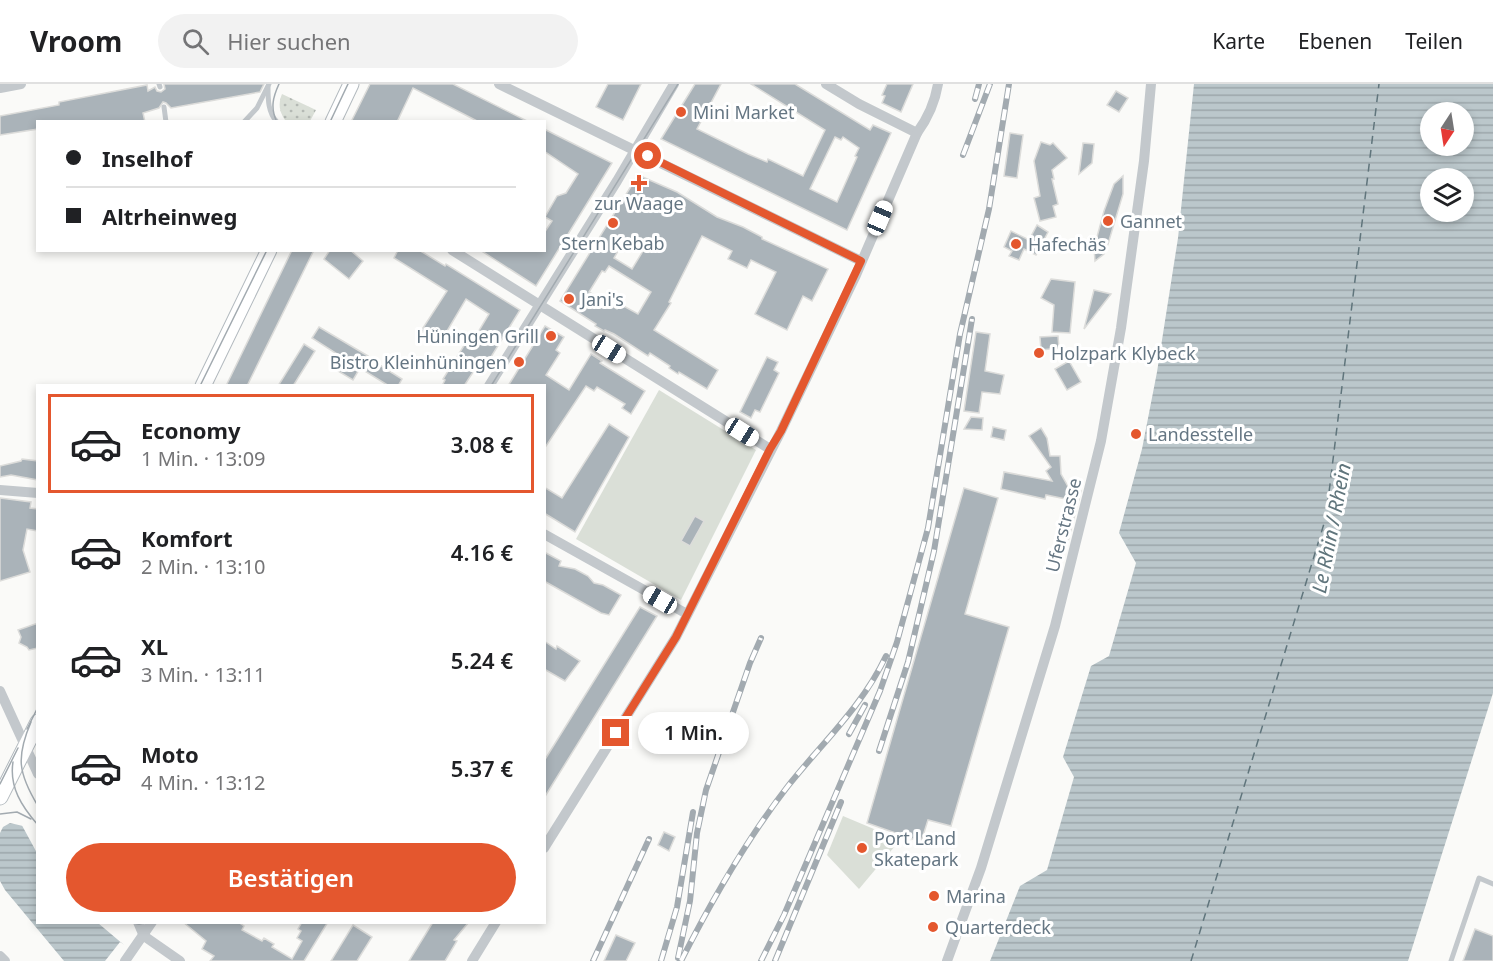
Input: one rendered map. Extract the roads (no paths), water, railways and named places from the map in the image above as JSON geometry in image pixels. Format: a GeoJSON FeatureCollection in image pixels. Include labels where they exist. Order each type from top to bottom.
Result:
{"type":"FeatureCollection","features":[{"type":"Feature","properties":{"kind":"street"},"geometry":{"type":"LineString","coordinates":[[0,88],[21,84]]}},
{"type":"Feature","properties":{"kind":"street"},"geometry":{"type":"LineString","coordinates":[[333,120],[351,84]]}},
{"type":"Feature","properties":{"kind":"street"},"geometry":{"type":"LineString","coordinates":[[499,84],[861,261]]}},
{"type":"Feature","properties":{"kind":"street"},"geometry":{"type":"LineString","coordinates":[[490,384],[674,84]]}},
{"type":"Feature","properties":{"kind":"street"},"geometry":{"type":"LineString","coordinates":[[826,84],[859,104],[917,133]]}},
{"type":"Feature","properties":{"kind":"street"},"geometry":{"type":"LineString","coordinates":[[546,845],[676,637],[786,421],[861,261],[917,133],[926,119],[936,96],[938,84]]}},
{"type":"Feature","properties":{"kind":"street","name":"Uferstrasse"},"geometry":{"type":"LineString","coordinates":[[947,961],[981,868],[1055,626],[1101,441],[1121,328],[1142,173],[1151,84]]}},
{"type":"Feature","properties":{"kind":"street"},"geometry":{"type":"LineString","coordinates":[[204,384],[268,252]]}},
{"type":"Feature","properties":{"kind":"street"},"geometry":{"type":"LineString","coordinates":[[455,252],[770,449]]}},
{"type":"Feature","properties":{"kind":"street"},"geometry":{"type":"LineString","coordinates":[[0,490],[36,493]]}},
{"type":"Feature","properties":{"kind":"street"},"geometry":{"type":"LineString","coordinates":[[546,535],[687,614]]}},
{"type":"Feature","properties":{"kind":"street"},"geometry":{"type":"LineString","coordinates":[[0,691],[36,770]]}},
{"type":"Feature","properties":{"kind":"street"},"geometry":{"type":"LineString","coordinates":[[0,796],[36,726]]}},
{"type":"Feature","properties":{"kind":"street"},"geometry":{"type":"LineString","coordinates":[[139,924],[144,936],[180,961]]}},
{"type":"Feature","properties":{"kind":"street"},"geometry":{"type":"LineString","coordinates":[[125,961],[151,924]]}},
{"type":"Feature","properties":{"kind":"street"},"geometry":{"type":"LineString","coordinates":[[472,961],[495,924]]}},
{"type":"Feature","properties":{"kind":"street"},"geometry":{"type":"LineString","coordinates":[[0,956],[5,961]]}},
{"type":"Feature","properties":{"kind":"lane"},"geometry":{"type":"LineString","coordinates":[[246,120],[257,108],[269,85]]}},
{"type":"Feature","properties":{"kind":"lane"},"geometry":{"type":"LineString","coordinates":[[269,85],[268,99],[275,120]]}},
{"type":"Feature","properties":{"kind":"lane"},"geometry":{"type":"LineString","coordinates":[[164,107],[166,120]]}},
{"type":"Feature","properties":{"kind":"lane"},"geometry":{"type":"LineString","coordinates":[[1451,961],[1479,878],[1493,884]]}},
{"type":"Feature","properties":{"kind":"water","name":"Le Rhin / Rhein"},"geometry":{"type":"Polygon","coordinates":[[[1194,84],[1493,84],[1493,693],[1408,961],[990,961],[1020,886],[1047,870],[1074,777],[1063,757],[1091,666],[1109,656],[1136,563],[1119,533],[1142,449],[1157,372],[1178,238],[1194,84]]]}},
{"type":"Feature","properties":{"kind":"water"},"geometry":{"type":"Polygon","coordinates":[[[0,785],[36,851],[36,924],[99,924],[143,961],[64,961],[0,881],[0,785]]]}},
{"type":"Feature","properties":{"kind":"tram line"},"geometry":{"type":"LineString","coordinates":[[276,120],[273,103],[279,84]]}},
{"type":"Feature","properties":{"kind":"tram line"},"geometry":{"type":"LineString","coordinates":[[331,120],[348,84]]}},
{"type":"Feature","properties":{"kind":"tram line"},"geometry":{"type":"LineString","coordinates":[[492,384],[678,84]]}},
{"type":"Feature","properties":{"kind":"tram line"},"geometry":{"type":"LineString","coordinates":[[201,384],[266,252]]}},
{"type":"Feature","properties":{"kind":"tram line"},"geometry":{"type":"LineString","coordinates":[[27,729],[36,711]]}},
{"type":"Feature","properties":{"kind":"tram line"},"geometry":{"type":"LineString","coordinates":[[31,722],[23,745],[21,765],[26,784],[36,803]]}},
{"type":"Feature","properties":{"kind":"tram line"},"geometry":{"type":"LineString","coordinates":[[0,784],[18,748]]}},
{"type":"Feature","properties":{"kind":"tram line"},"geometry":{"type":"LineString","coordinates":[[13,762],[13,780],[18,796],[36,822]]}},
{"type":"Feature","properties":{"kind":"tram line"},"geometry":{"type":"LineString","coordinates":[[0,814],[17,812],[31,819]]}},
{"type":"Feature","properties":{"kind":"railway"},"geometry":{"type":"LineString","coordinates":[[975,99],[979,84]]}},
{"type":"Feature","properties":{"kind":"railway"},"geometry":{"type":"LineString","coordinates":[[963,155],[990,84]]}},
{"type":"Feature","properties":{"kind":"railway"},"geometry":{"type":"LineString","coordinates":[[761,961],[784,915],[880,691],[897,642],[928,528],[960,334],[989,209],[1009,84]]}},
{"type":"Feature","properties":{"kind":"railway"},"geometry":{"type":"LineString","coordinates":[[879,751],[908,662],[934,551],[972,319]]}},
{"type":"Feature","properties":{"kind":"railway"},"geometry":{"type":"LineString","coordinates":[[678,958],[690,901],[697,833],[706,790],[750,663],[761,638]]}},
{"type":"Feature","properties":{"kind":"railway"},"geometry":{"type":"LineString","coordinates":[[681,961],[717,893],[758,828],[788,786],[865,692],[886,656]]}},
{"type":"Feature","properties":{"kind":"railway"},"geometry":{"type":"LineString","coordinates":[[849,734],[865,705]]}},
{"type":"Feature","properties":{"kind":"railway"},"geometry":{"type":"LineString","coordinates":[[775,961],[841,802]]}},
{"type":"Feature","properties":{"kind":"railway"},"geometry":{"type":"LineString","coordinates":[[661,961],[677,907],[693,812]]}},
{"type":"Feature","properties":{"kind":"railway"},"geometry":{"type":"LineString","coordinates":[[593,961],[649,839]]}},
{"type":"Feature","properties":{"kind":"place","name":"Mini Market"},"geometry":{"type":"Point","coordinates":[681,112]}},
{"type":"Feature","properties":{"kind":"place","name":"zur Waage"},"geometry":{"type":"Point","coordinates":[639,183]}},
{"type":"Feature","properties":{"kind":"place","name":"Gannet"},"geometry":{"type":"Point","coordinates":[1108,221]}},
{"type":"Feature","properties":{"kind":"place","name":"Stern Kebab"},"geometry":{"type":"Point","coordinates":[613,223]}},
{"type":"Feature","properties":{"kind":"place","name":"Hafechäs"},"geometry":{"type":"Point","coordinates":[1016,244]}},
{"type":"Feature","properties":{"kind":"place","name":"Jani's"},"geometry":{"type":"Point","coordinates":[569,299]}},
{"type":"Feature","properties":{"kind":"place","name":"Hüningen Grill"},"geometry":{"type":"Point","coordinates":[551,336]}},
{"type":"Feature","properties":{"kind":"place","name":"Holzpark Klybeck"},"geometry":{"type":"Point","coordinates":[1039,353]}},
{"type":"Feature","properties":{"kind":"place","name":"Bistro Kleinhüningen"},"geometry":{"type":"Point","coordinates":[519,362]}},
{"type":"Feature","properties":{"kind":"place","name":"Landesstelle"},"geometry":{"type":"Point","coordinates":[1136,434]}},
{"type":"Feature","properties":{"kind":"place","name":"Port Land Skatepark"},"geometry":{"type":"Point","coordinates":[862,848]}},
{"type":"Feature","properties":{"kind":"place","name":"Marina"},"geometry":{"type":"Point","coordinates":[934,896]}},
{"type":"Feature","properties":{"kind":"place","name":"Quarterdeck"},"geometry":{"type":"Point","coordinates":[933,927]}}]}
